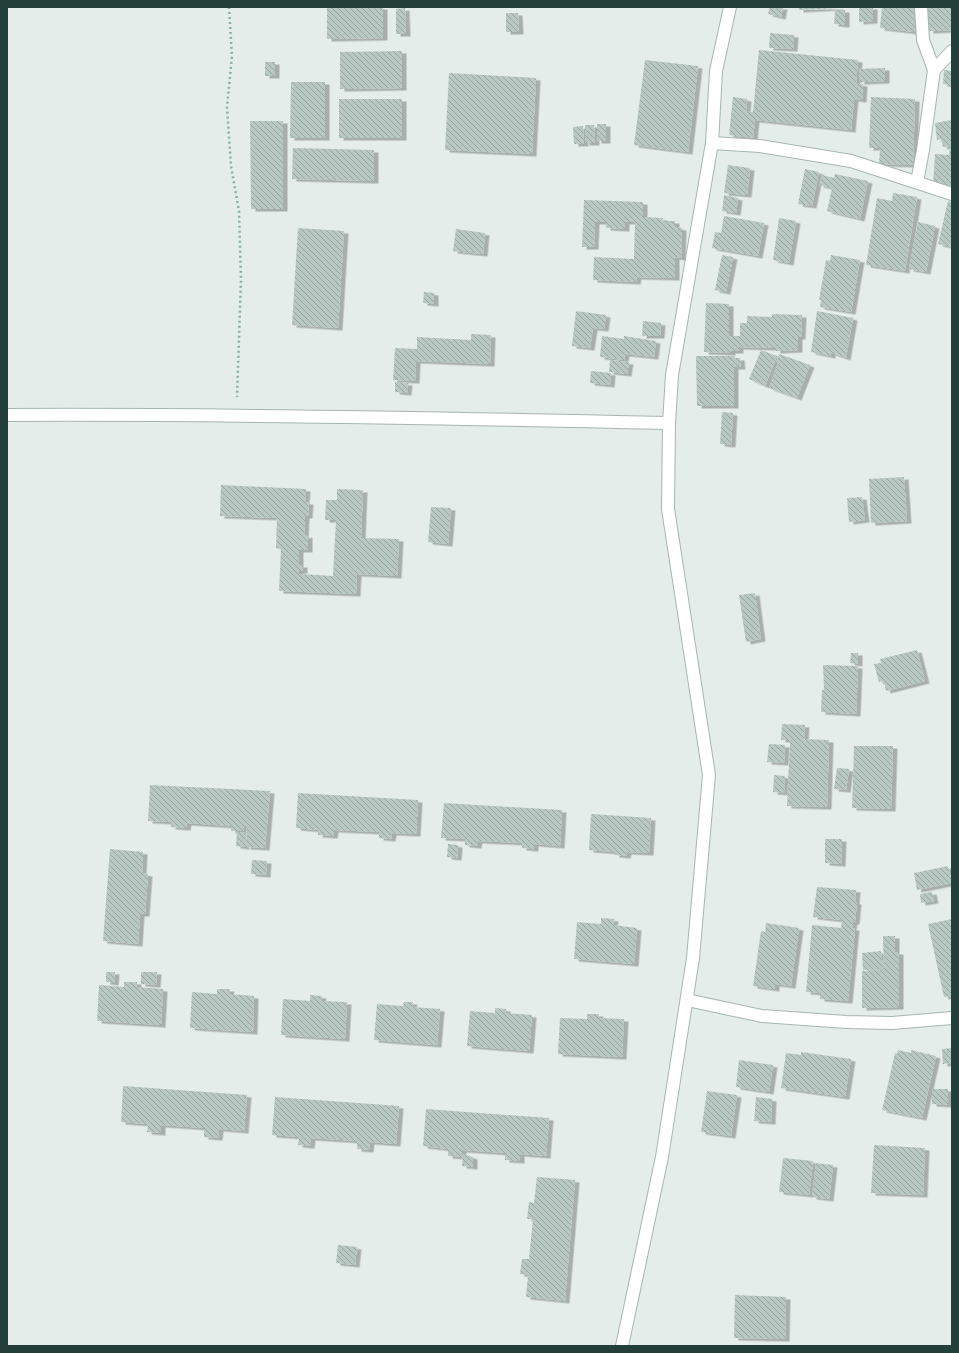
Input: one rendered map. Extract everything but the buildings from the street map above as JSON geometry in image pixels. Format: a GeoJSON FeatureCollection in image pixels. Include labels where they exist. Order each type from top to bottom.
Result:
{"type":"FeatureCollection","features":[{"type":"Feature","properties":{"kind":"street"},"geometry":{"type":"LineString","coordinates":[[622,1346],[662,1157],[687,1000],[693,958],[709,775],[668,509],[669,423],[672,375],[712,143],[716,71],[730,7]]}},
{"type":"Feature","properties":{"kind":"street"},"geometry":{"type":"LineString","coordinates":[[917,182],[934,70],[923,40],[921,7]]}},
{"type":"Feature","properties":{"kind":"street"},"geometry":{"type":"LineString","coordinates":[[934,70],[952,51]]}},
{"type":"Feature","properties":{"kind":"street"},"geometry":{"type":"LineString","coordinates":[[712,143],[760,146],[851,161],[952,194]]}},
{"type":"Feature","properties":{"kind":"street"},"geometry":{"type":"LineString","coordinates":[[7,415],[236,416],[669,423]]}},
{"type":"Feature","properties":{"kind":"street"},"geometry":{"type":"LineString","coordinates":[[687,1000],[762,1016],[846,1022],[892,1023],[952,1018]]}},
{"type":"Feature","properties":{"kind":"path"},"geometry":{"type":"LineString","coordinates":[[229,7],[232,56],[226,107],[231,166],[239,211],[241,280],[236,416]]}}]}
